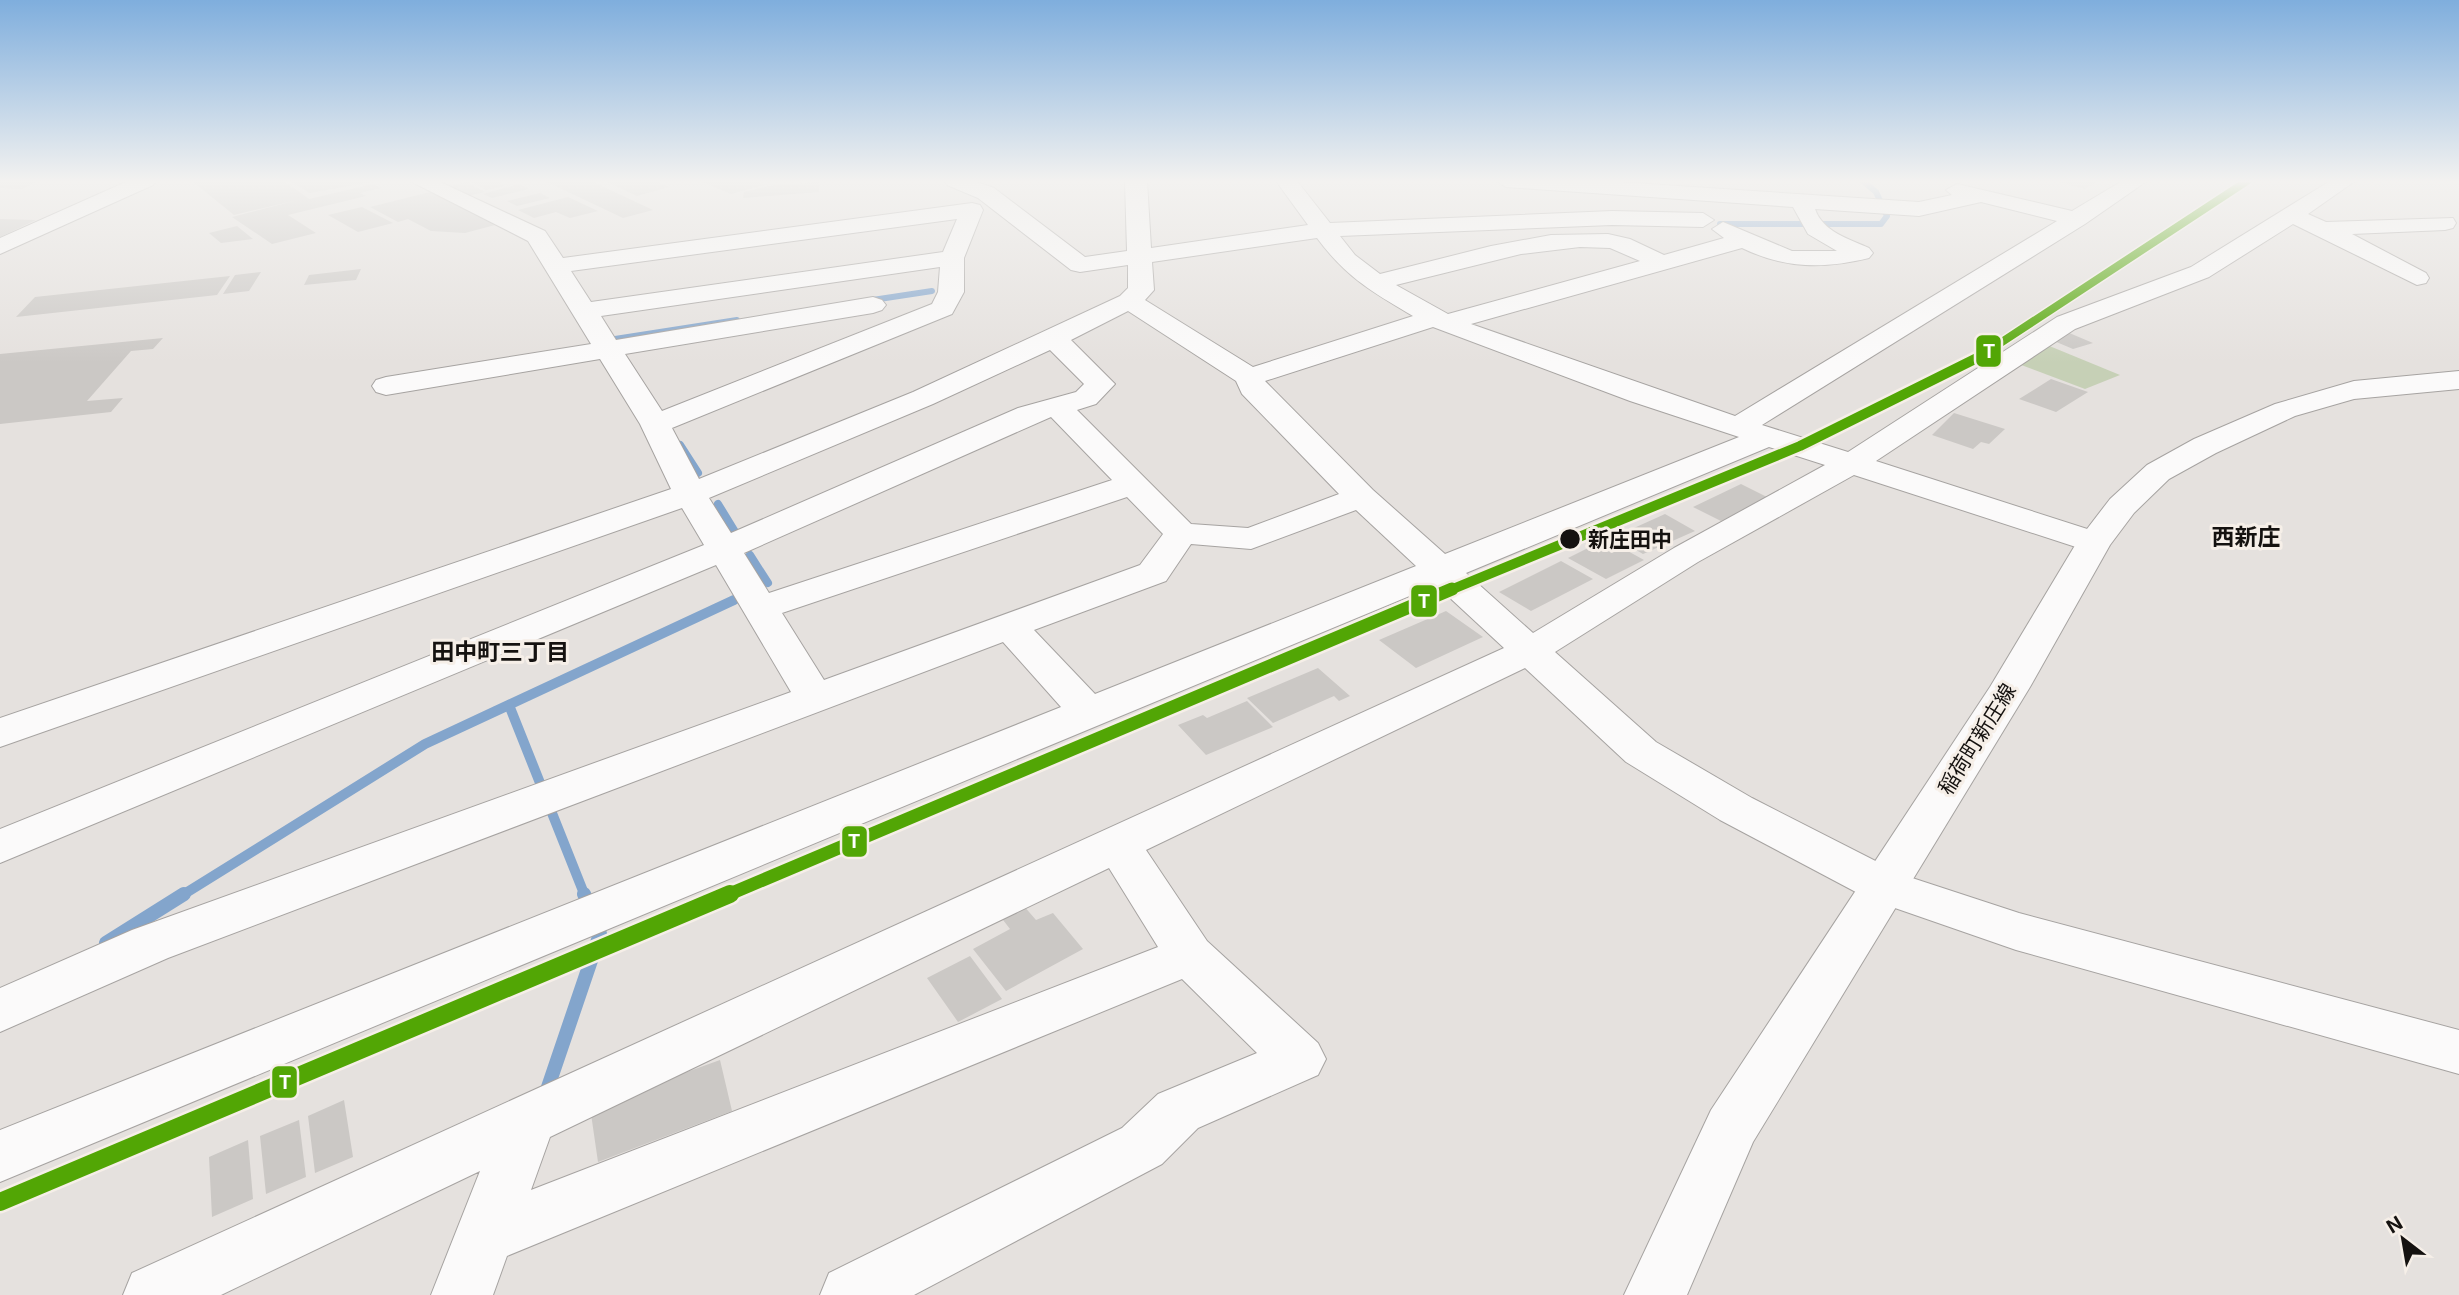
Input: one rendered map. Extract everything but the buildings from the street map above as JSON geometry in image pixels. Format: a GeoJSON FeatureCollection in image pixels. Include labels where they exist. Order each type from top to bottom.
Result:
{"type":"FeatureCollection","features":[{"type":"Feature","properties":{"kind":"street"},"geometry":{"type":"LineString","coordinates":[[540,241],[655,424],[690,494],[815,698]]}},
{"type":"Feature","properties":{"kind":"street"},"geometry":{"type":"LineString","coordinates":[[555,266],[715,241]]}},
{"type":"Feature","properties":{"kind":"street"},"geometry":{"type":"LineString","coordinates":[[655,424],[943,309],[951,292],[952,258],[960,241]]}},
{"type":"Feature","properties":{"kind":"street"},"geometry":{"type":"LineString","coordinates":[[1042,241],[1080,265],[1242,241]]}},
{"type":"Feature","properties":{"kind":"street"},"geometry":{"type":"LineString","coordinates":[[0,733],[690,494],[923,398],[1129,300],[1141,290],[1139,241]]}},
{"type":"Feature","properties":{"kind":"street"},"geometry":{"type":"LineString","coordinates":[[1331,241],[1346,260],[1375,283],[1440,321],[1570,371],[2094,542]]}},
{"type":"Feature","properties":{"kind":"street"},"geometry":{"type":"LineString","coordinates":[[1375,283],[1522,248],[1599,241]]}},
{"type":"Feature","properties":{"kind":"street"},"geometry":{"type":"LineString","coordinates":[[1610,241],[1663,263]]}},
{"type":"Feature","properties":{"kind":"street"},"geometry":{"type":"LineString","coordinates":[[1129,300],[1251,377],[1440,321],[1739,241]]}},
{"type":"Feature","properties":{"kind":"street"},"geometry":{"type":"LineString","coordinates":[[1748,241],[1800,261],[1827,262],[1861,253],[1836,241]]}},
{"type":"Feature","properties":{"kind":"street"},"geometry":{"type":"LineString","coordinates":[[0,1156],[1440,569],[1753,431],[2004,260],[2037,241]]}},
{"type":"Feature","properties":{"kind":"street"},"geometry":{"type":"LineString","coordinates":[[154,1295],[1532,650],[1686,555],[1852,463],[2066,323],[2200,272],[2249,241]]}},
{"type":"Feature","properties":{"kind":"street"},"geometry":{"type":"LineString","coordinates":[[2348,241],[2417,278]]}},
{"type":"Feature","properties":{"kind":"street"},"geometry":{"type":"LineString","coordinates":[[584,311],[952,258]]}},
{"type":"Feature","properties":{"kind":"street"},"geometry":{"type":"LineString","coordinates":[[386,386],[873,305]]}},
{"type":"Feature","properties":{"kind":"street"},"geometry":{"type":"LineString","coordinates":[[0,847],[724,549],[1028,414],[1086,398],[1101,384],[1053,338]]}},
{"type":"Feature","properties":{"kind":"street"},"geometry":{"type":"LineString","coordinates":[[1251,377],[1252,388],[1360,497],[1503,628],[1532,650],[1641,752],[1737,809],[1886,887],[2016,931],[2459,1052]]}},
{"type":"Feature","properties":{"kind":"street","name":"稲荷町新庄線"},"geometry":{"type":"LineString","coordinates":[[1655,1295],[1731,1128],[1886,887],[2010,687],[2094,542],[2122,506],[2158,472],[2206,446],[2285,410],[2354,390],[2459,380]]}},
{"type":"Feature","properties":{"kind":"street"},"geometry":{"type":"LineString","coordinates":[[1057,406],[1181,533],[1251,538],[1360,497]]}},
{"type":"Feature","properties":{"kind":"street"},"geometry":{"type":"LineString","coordinates":[[760,608],[1133,484]]}},
{"type":"Feature","properties":{"kind":"street"},"geometry":{"type":"LineString","coordinates":[[0,1011],[150,944],[1153,573],[1181,533]]}},
{"type":"Feature","properties":{"kind":"street"},"geometry":{"type":"LineString","coordinates":[[1009,626],[1089,712]]}},
{"type":"Feature","properties":{"kind":"street"},"geometry":{"type":"LineString","coordinates":[[851,1295],[1142,1146],[1178,1111],[1299,1059],[1189,955],[1118,844]]}},
{"type":"Feature","properties":{"kind":"street"},"geometry":{"type":"LineString","coordinates":[[485,1236],[1189,955]]}},
{"type":"Feature","properties":{"kind":"street"},"geometry":{"type":"LineString","coordinates":[[462,1295],[528,1119]]}},
{"type":"Feature","properties":{"kind":"green space"},"geometry":{"type":"Polygon","coordinates":[[[2047,345],[2120,375],[2085,389],[2016,363],[2047,345]]]}},
{"type":"Feature","properties":{"kind":"waterway"},"geometry":{"type":"LineString","coordinates":[[866,301],[932,291]]}},
{"type":"Feature","properties":{"kind":"waterway"},"geometry":{"type":"LineString","coordinates":[[618,343],[615,339],[737,320]]}},
{"type":"Feature","properties":{"kind":"waterway"},"geometry":{"type":"LineString","coordinates":[[680,445],[698,473]]}},
{"type":"Feature","properties":{"kind":"waterway"},"geometry":{"type":"LineString","coordinates":[[718,504],[737,535]]}},
{"type":"Feature","properties":{"kind":"waterway"},"geometry":{"type":"LineString","coordinates":[[750,555],[768,583]]}},
{"type":"Feature","properties":{"kind":"waterway"},"geometry":{"type":"LineString","coordinates":[[181,896],[425,744],[734,600]]}},
{"type":"Feature","properties":{"kind":"waterway"},"geometry":{"type":"LineString","coordinates":[[509,705],[585,896]]}},
{"type":"Feature","properties":{"kind":"waterway"},"geometry":{"type":"LineString","coordinates":[[106,943],[184,894]]}},
{"type":"Feature","properties":{"kind":"waterway"},"geometry":{"type":"LineString","coordinates":[[584,894],[590,908]]}},
{"type":"Feature","properties":{"kind":"waterway"},"geometry":{"type":"LineString","coordinates":[[546,1093],[600,934],[595,922]]}},
{"type":"Feature","properties":{"kind":"transit line","name":"T"},"geometry":{"type":"LineString","coordinates":[[0,1202],[1685,491],[1800,446],[1972,362],[2155,241]]}},
{"type":"Feature","properties":{"kind":"place","name":"新庄田中"},"geometry":{"type":"Point","coordinates":[1570,539]}},
{"type":"Feature","properties":{"kind":"district","name":"西新庄"},"geometry":{"type":"Point","coordinates":[2246,537]}},
{"type":"Feature","properties":{"kind":"district","name":"田中町三丁目"},"geometry":{"type":"Point","coordinates":[500,652]}}]}
